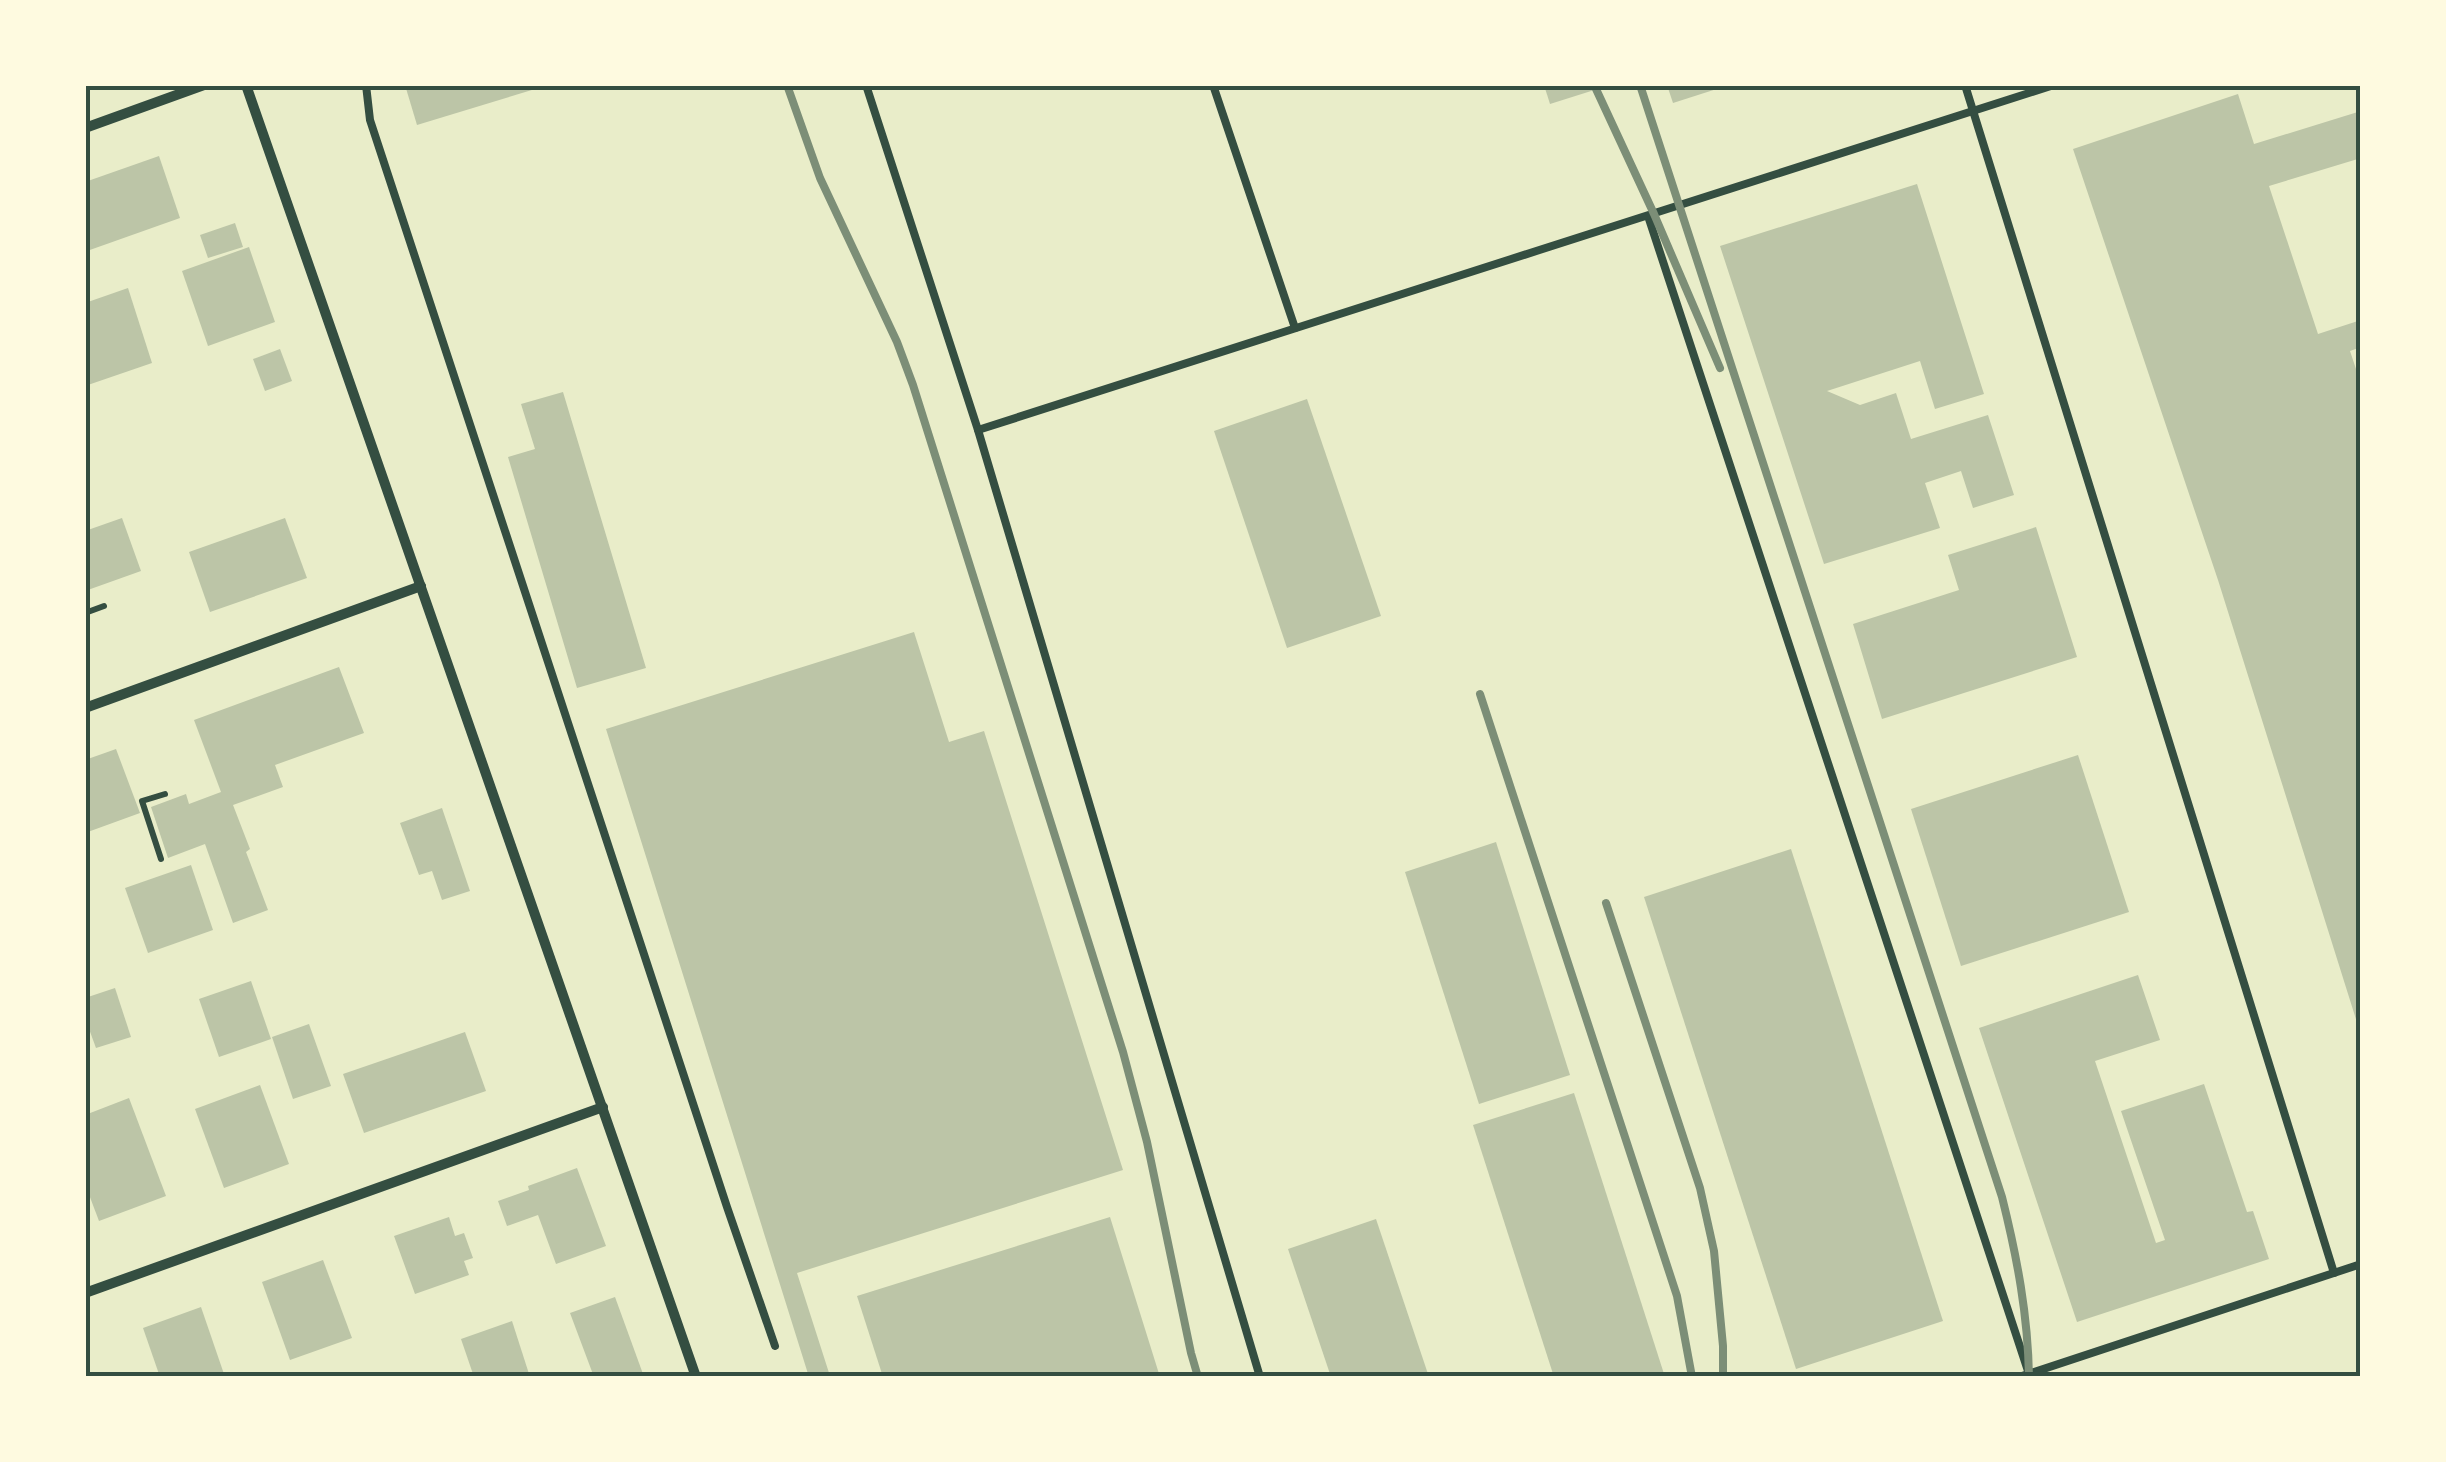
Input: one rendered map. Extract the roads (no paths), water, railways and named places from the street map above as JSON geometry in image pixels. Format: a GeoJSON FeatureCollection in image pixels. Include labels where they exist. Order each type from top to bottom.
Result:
{"type":"FeatureCollection","features":[{"type":"Feature","properties":{"kind":"street"},"geometry":{"type":"LineString","coordinates":[[85,128],[204,85]]}},
{"type":"Feature","properties":{"kind":"street"},"geometry":{"type":"LineString","coordinates":[[246,85],[696,1377]]}},
{"type":"Feature","properties":{"kind":"street"},"geometry":{"type":"LineString","coordinates":[[85,708],[421,586]]}},
{"type":"Feature","properties":{"kind":"street"},"geometry":{"type":"LineString","coordinates":[[85,1293],[603,1107]]}},
{"type":"Feature","properties":{"kind":"lane"},"geometry":{"type":"LineString","coordinates":[[366,85],[370,120],[775,1346]]}},
{"type":"Feature","properties":{"kind":"lane"},"geometry":{"type":"LineString","coordinates":[[866,85],[978,430],[1260,1377]]}},
{"type":"Feature","properties":{"kind":"lane"},"geometry":{"type":"LineString","coordinates":[[1213,85],[1295,328]]}},
{"type":"Feature","properties":{"kind":"lane"},"geometry":{"type":"LineString","coordinates":[[1965,85],[2334,1273]]}},
{"type":"Feature","properties":{"kind":"lane"},"geometry":{"type":"LineString","coordinates":[[978,430],[2054,85]]}},
{"type":"Feature","properties":{"kind":"lane"},"geometry":{"type":"LineString","coordinates":[[1648,216],[2029,1374]]}},
{"type":"Feature","properties":{"kind":"lane"},"geometry":{"type":"LineString","coordinates":[[2019,1377],[2361,1264]]}},
{"type":"Feature","properties":{"kind":"lane"},"geometry":{"type":"LineString","coordinates":[[2059,1363],[2061,1377]]}},
{"type":"Feature","properties":{"kind":"railway"},"geometry":{"type":"LineString","coordinates":[[787,85],[820,178],[897,342],[913,385],[1123,1052],[1147,1142],[1198,1377]]}},
{"type":"Feature","properties":{"kind":"railway"},"geometry":{"type":"LineString","coordinates":[[1640,85],[2002,1197],[2021,1286],[2029,1377]]}},
{"type":"Feature","properties":{"kind":"railway"},"geometry":{"type":"LineString","coordinates":[[1596,89],[1720,368]]}},
{"type":"Feature","properties":{"kind":"railway"},"geometry":{"type":"LineString","coordinates":[[1480,694],[1677,1296],[1692,1377]]}},
{"type":"Feature","properties":{"kind":"railway"},"geometry":{"type":"LineString","coordinates":[[1606,903],[1700,1188],[1714,1251],[1723,1377]]}}]}
